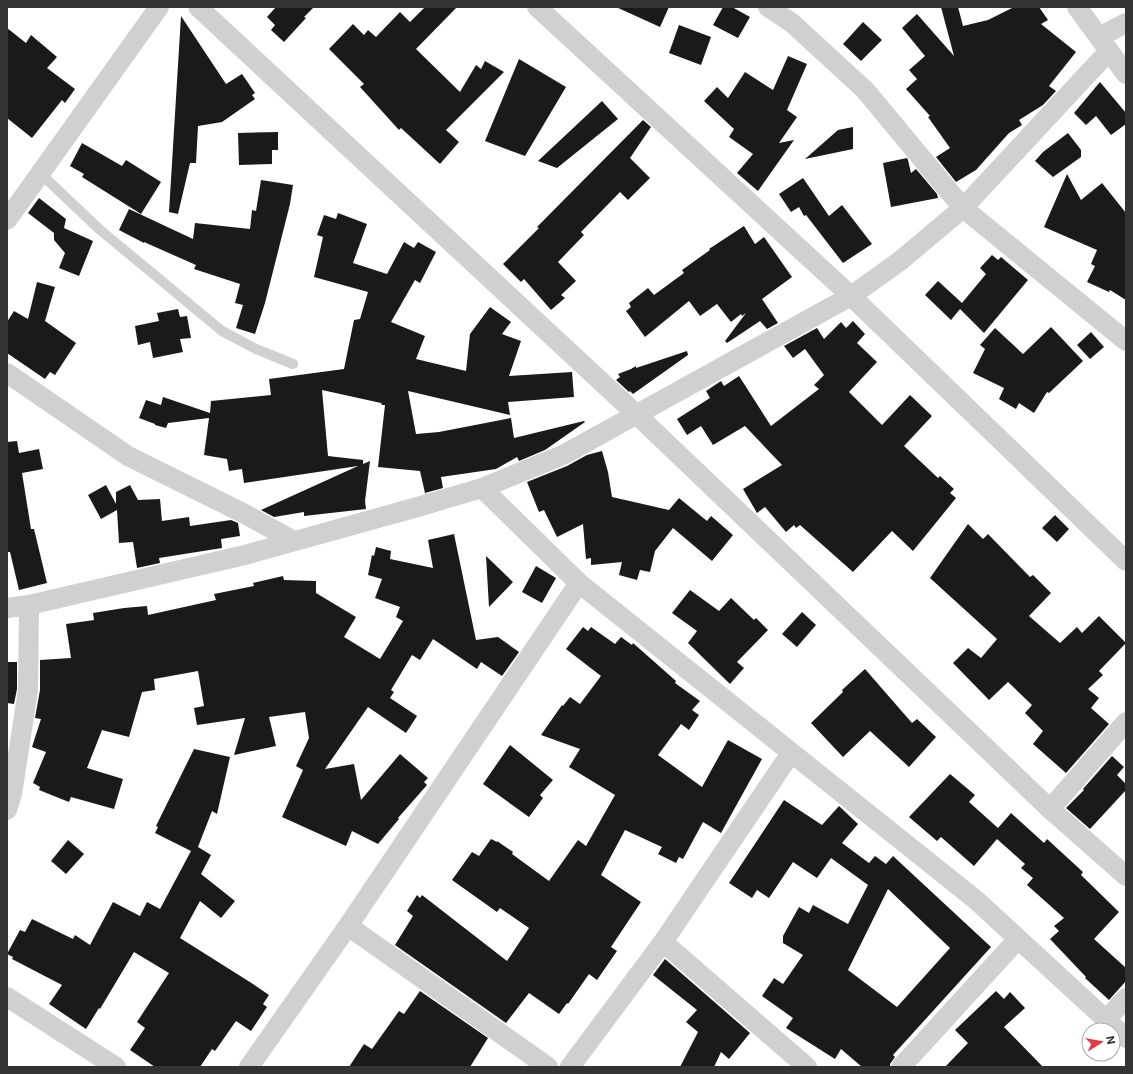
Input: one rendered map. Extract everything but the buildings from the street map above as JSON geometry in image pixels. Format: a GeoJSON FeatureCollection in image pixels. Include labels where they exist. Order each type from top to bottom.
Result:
{"type":"FeatureCollection","features":[{"type":"Feature","properties":{"kind":"street"},"geometry":{"type":"LineString","coordinates":[[7,220],[159,7]]}},
{"type":"Feature","properties":{"kind":"street"},"geometry":{"type":"LineString","coordinates":[[198,7],[636,414],[1050,809],[1126,876]]}},
{"type":"Feature","properties":{"kind":"street"},"geometry":{"type":"LineString","coordinates":[[537,7],[851,296],[1126,561]]}},
{"type":"Feature","properties":{"kind":"street"},"geometry":{"type":"LineString","coordinates":[[768,7],[792,23],[865,90],[963,208],[1126,341]]}},
{"type":"Feature","properties":{"kind":"street"},"geometry":{"type":"LineString","coordinates":[[1077,7],[1126,74]]}},
{"type":"Feature","properties":{"kind":"street"},"geometry":{"type":"LineString","coordinates":[[7,608],[29,605],[245,555],[482,488],[563,455],[851,296],[900,261],[963,208],[1104,44],[1126,23]]}},
{"type":"Feature","properties":{"kind":"street"},"geometry":{"type":"LineString","coordinates":[[7,373],[128,456],[243,513],[294,541]]}},
{"type":"Feature","properties":{"kind":"street"},"geometry":{"type":"LineString","coordinates":[[482,488],[579,583],[976,900],[1126,1038]]}},
{"type":"Feature","properties":{"kind":"street"},"geometry":{"type":"LineString","coordinates":[[249,1067],[348,926],[579,583]]}},
{"type":"Feature","properties":{"kind":"street"},"geometry":{"type":"LineString","coordinates":[[7,810],[12,794],[28,690],[29,605]]}},
{"type":"Feature","properties":{"kind":"street"},"geometry":{"type":"LineString","coordinates":[[1050,809],[1126,722]]}},
{"type":"Feature","properties":{"kind":"street"},"geometry":{"type":"LineString","coordinates":[[570,1067],[663,942],[791,753]]}},
{"type":"Feature","properties":{"kind":"street"},"geometry":{"type":"LineString","coordinates":[[348,926],[548,1067]]}},
{"type":"Feature","properties":{"kind":"street"},"geometry":{"type":"LineString","coordinates":[[901,1067],[1018,939]]}},
{"type":"Feature","properties":{"kind":"street"},"geometry":{"type":"LineString","coordinates":[[663,942],[807,1067]]}},
{"type":"Feature","properties":{"kind":"street"},"geometry":{"type":"LineString","coordinates":[[7,997],[116,1067]]}},
{"type":"Feature","properties":{"kind":"street"},"geometry":{"type":"LineString","coordinates":[[1106,1020],[1126,998]]}},
{"type":"Feature","properties":{"kind":"lane"},"geometry":{"type":"LineString","coordinates":[[40,173],[100,229],[222,331],[256,349],[293,364]]}}]}
